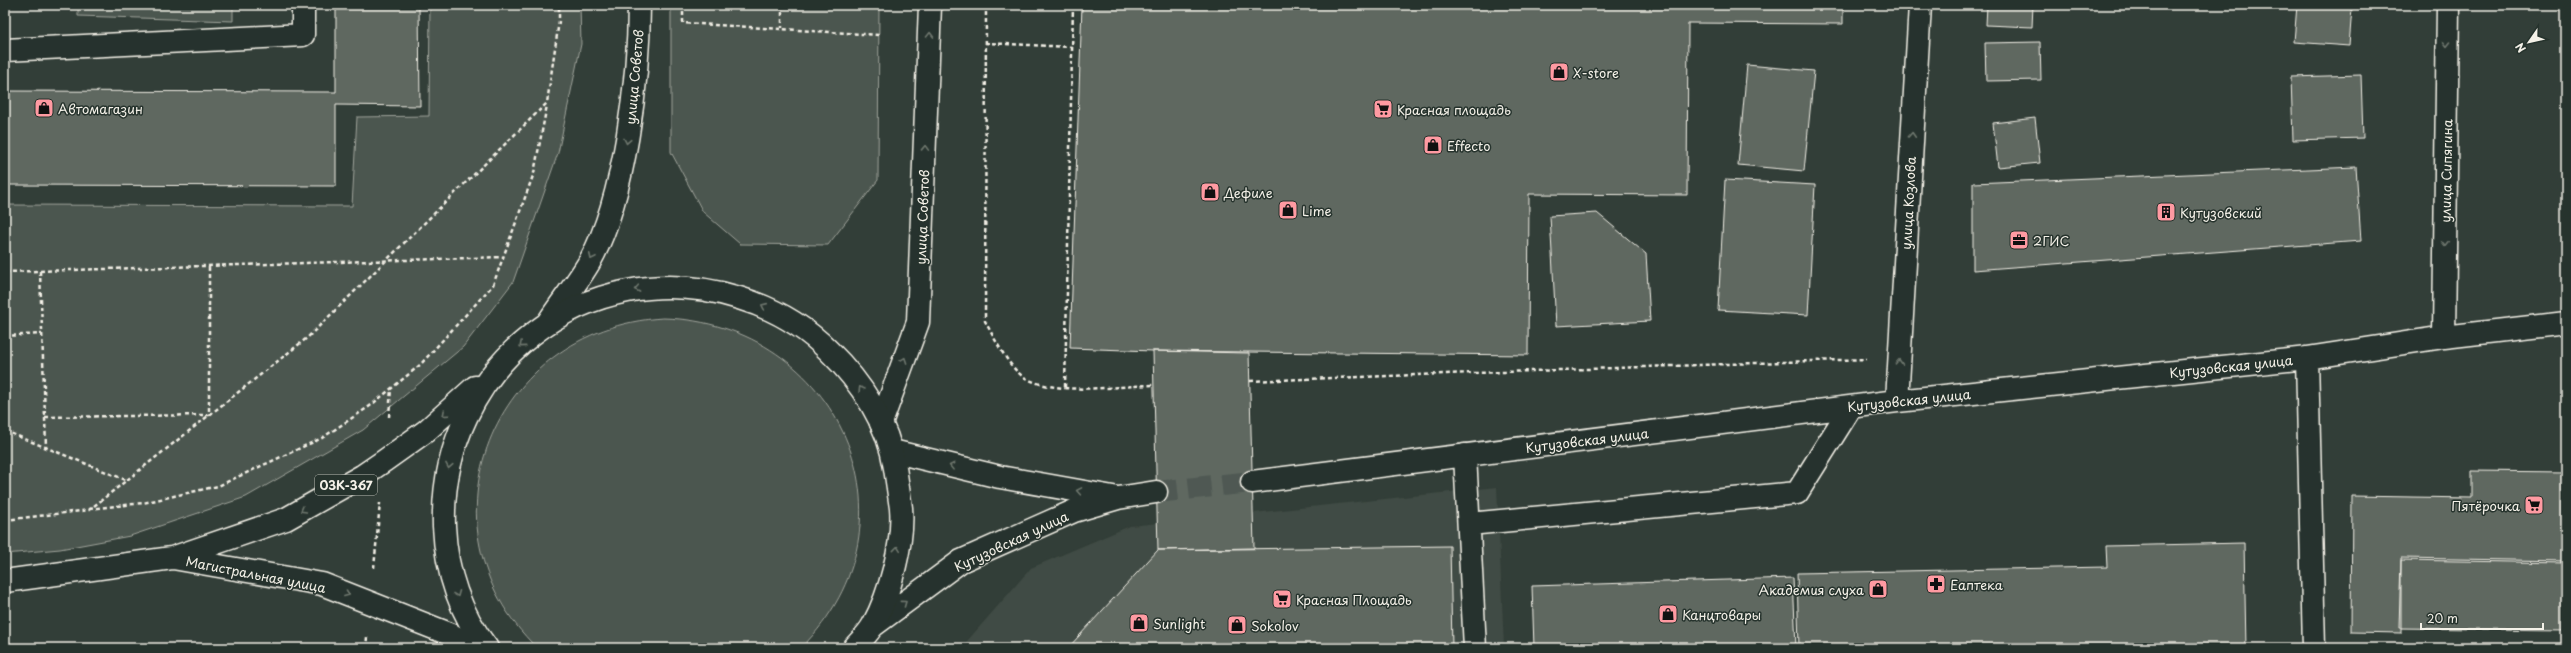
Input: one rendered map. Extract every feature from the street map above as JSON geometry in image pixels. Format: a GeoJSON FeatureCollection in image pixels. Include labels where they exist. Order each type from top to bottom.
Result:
{"type":"FeatureCollection","features":[{"type":"Feature","properties":{"kind":"main road"},"geometry":{"type":"LineString","coordinates":[[5,50],[303,35],[303,5]]}},
{"type":"Feature","properties":{"kind":"main road","name":"улица Советов"},"geometry":{"type":"LineString","coordinates":[[549,321],[590,260],[607,221],[628,140],[639,5]]}},
{"type":"Feature","properties":{"kind":"main road","name":"улица Советов"},"geometry":{"type":"LineString","coordinates":[[881,423],[918,322],[930,5]]}},
{"type":"Feature","properties":{"kind":"main road","name":"улица Козлова"},"geometry":{"type":"LineString","coordinates":[[1897,401],[1920,5]]}},
{"type":"Feature","properties":{"kind":"main road","name":"улица Сипягина"},"geometry":{"type":"LineString","coordinates":[[2444,337],[2448,5]]}},
{"type":"Feature","properties":{"kind":"main road"},"geometry":{"type":"LineString","coordinates":[[487,648],[476,634],[455,591],[445,545],[443,498],[454,444],[469,408],[495,368],[549,321],[607,295],[654,286],[711,289],[764,306],[813,334],[853,374],[881,423],[892,451],[901,510],[895,570],[873,626],[854,648]]}},
{"type":"Feature","properties":{"kind":"main road","name":"Кутузовская улица"},"geometry":{"type":"LineString","coordinates":[[1252,482],[1897,401],[2307,358],[2444,337],[2566,323]]}},
{"type":"Feature","properties":{"kind":"main road"},"geometry":{"type":"LineString","coordinates":[[2307,358],[2314,648]]}},
{"type":"Feature","properties":{"kind":"main road","name":"Магистральная улица"},"geometry":{"type":"LineString","coordinates":[[5,581],[172,558],[286,519],[362,476],[426,431],[495,368]]}},
{"type":"Feature","properties":{"kind":"main road"},"geometry":{"type":"LineString","coordinates":[[1469,524],[1797,493],[1851,407]]}},
{"type":"Feature","properties":{"kind":"main road","name":"Кутузовская улица"},"geometry":{"type":"LineString","coordinates":[[892,451],[1000,477],[1118,498]]}},
{"type":"Feature","properties":{"kind":"main road"},"geometry":{"type":"LineString","coordinates":[[1466,455],[1475,648]]}},
{"type":"Feature","properties":{"kind":"main road","name":"Кутузовская улица"},"geometry":{"type":"LineString","coordinates":[[873,626],[961,561],[1048,521],[1118,498],[1156,492]]}},
{"type":"Feature","properties":{"kind":"main road","name":"Магистральная улица"},"geometry":{"type":"LineString","coordinates":[[172,558],[322,584],[452,635],[471,648]]}},
{"type":"Feature","properties":{"kind":"path"},"geometry":{"type":"LineString","coordinates":[[5,520],[143,503],[218,486],[322,438],[420,365],[493,285],[504,257],[534,173],[547,104],[559,21],[559,5]]}},
{"type":"Feature","properties":{"kind":"path"},"geometry":{"type":"LineString","coordinates":[[683,5],[683,23],[879,35]]}},
{"type":"Feature","properties":{"kind":"path"},"geometry":{"type":"LineString","coordinates":[[782,5],[782,28]]}},
{"type":"Feature","properties":{"kind":"path"},"geometry":{"type":"LineString","coordinates":[[986,5],[985,321],[995,340],[1020,374],[1043,386],[1153,385]]}},
{"type":"Feature","properties":{"kind":"path"},"geometry":{"type":"LineString","coordinates":[[1065,387],[1073,5]]}},
{"type":"Feature","properties":{"kind":"path"},"geometry":{"type":"LineString","coordinates":[[985,43],[1072,47]]}},
{"type":"Feature","properties":{"kind":"path"},"geometry":{"type":"LineString","coordinates":[[89,510],[308,338],[547,104]]}},
{"type":"Feature","properties":{"kind":"path"},"geometry":{"type":"LineString","coordinates":[[5,272],[504,257]]}},
{"type":"Feature","properties":{"kind":"path"},"geometry":{"type":"LineString","coordinates":[[209,266],[209,415]]}},
{"type":"Feature","properties":{"kind":"path"},"geometry":{"type":"LineString","coordinates":[[40,270],[46,447]]}},
{"type":"Feature","properties":{"kind":"path"},"geometry":{"type":"LineString","coordinates":[[5,336],[42,334]]}},
{"type":"Feature","properties":{"kind":"path"},"geometry":{"type":"LineString","coordinates":[[1250,381],[1899,357]]}},
{"type":"Feature","properties":{"kind":"path"},"geometry":{"type":"LineString","coordinates":[[366,648],[391,388]]}},
{"type":"Feature","properties":{"kind":"path"},"geometry":{"type":"LineString","coordinates":[[45,418],[209,415]]}},
{"type":"Feature","properties":{"kind":"path"},"geometry":{"type":"LineString","coordinates":[[5,430],[127,480]]}},
{"type":"Feature","properties":{"kind":"shaded area"},"geometry":{"type":"Polygon","coordinates":[[[78,5],[233,5],[233,21],[78,16],[78,5]]]}},
{"type":"Feature","properties":{"kind":"shaded area"},"geometry":{"type":"Polygon","coordinates":[[[430,5],[580,5],[581,44],[558,153],[513,282],[463,347],[363,430],[246,497],[130,536],[60,549],[5,554],[5,205],[352,206],[357,117],[429,116],[430,5]]]}},
{"type":"Feature","properties":{"kind":"shaded area"},"geometry":{"type":"Polygon","coordinates":[[[671,5],[879,5],[878,180],[828,245],[740,244],[703,212],[671,152],[671,5]]]}},
{"type":"Feature","properties":{"kind":"shaded area"},"geometry":{"type":"Polygon","coordinates":[[[663,318],[724,328],[776,354],[817,391],[845,437],[859,489],[858,544],[839,598],[801,648],[537,648],[500,599],[480,547],[477,493],[489,441],[515,395],[554,357],[604,330],[663,318]]]}},
{"type":"Feature","properties":{"kind":"shaded area"},"geometry":{"type":"Polygon","coordinates":[[[1497,487],[1504,648],[961,648],[1031,568],[1130,526],[1497,487]]]}},
{"type":"Feature","properties":{"kind":"building"},"geometry":{"type":"Polygon","coordinates":[[[336,5],[419,5],[420,106],[336,105],[336,186],[5,185],[5,91],[336,92],[336,5]]]}},
{"type":"Feature","properties":{"kind":"building","name":"Красная площадь"},"geometry":{"type":"Polygon","coordinates":[[[1082,5],[1843,5],[1843,24],[1688,23],[1687,195],[1529,194],[1528,355],[1153,351],[1070,348],[1082,5]]]}},
{"type":"Feature","properties":{"kind":"building"},"geometry":{"type":"Polygon","coordinates":[[[1987,5],[2033,5],[2032,27],[1986,25],[1987,5]]]}},
{"type":"Feature","properties":{"kind":"building"},"geometry":{"type":"Polygon","coordinates":[[[2297,5],[2352,8],[2349,46],[2294,42],[2297,5]]]}},
{"type":"Feature","properties":{"kind":"building"},"geometry":{"type":"Polygon","coordinates":[[[2040,42],[2041,80],[1986,81],[1985,43],[2040,42]]]}},
{"type":"Feature","properties":{"kind":"building"},"geometry":{"type":"Polygon","coordinates":[[[1747,65],[1814,71],[1804,171],[1738,165],[1747,65]]]}},
{"type":"Feature","properties":{"kind":"building"},"geometry":{"type":"Polygon","coordinates":[[[2361,75],[2363,138],[2293,140],[2291,77],[2361,75]]]}},
{"type":"Feature","properties":{"kind":"building"},"geometry":{"type":"Polygon","coordinates":[[[2035,118],[2040,163],[1998,167],[1993,123],[2035,118]]]}},
{"type":"Feature","properties":{"kind":"building","name":"Кутузовский"},"geometry":{"type":"Polygon","coordinates":[[[2356,167],[2361,241],[1973,270],[1973,183],[2356,167]]]}},
{"type":"Feature","properties":{"kind":"building"},"geometry":{"type":"Polygon","coordinates":[[[1725,180],[1815,185],[1808,315],[1718,310],[1725,180]]]}},
{"type":"Feature","properties":{"kind":"building"},"geometry":{"type":"Polygon","coordinates":[[[1597,213],[1646,254],[1650,321],[1556,326],[1550,216],[1597,213]]]}},
{"type":"Feature","properties":{"kind":"building"},"geometry":{"type":"Polygon","coordinates":[[[1153,351],[1249,353],[1254,548],[1158,550],[1153,351]]]}},
{"type":"Feature","properties":{"kind":"building"},"geometry":{"type":"Polygon","coordinates":[[[2472,471],[2566,472],[2566,561],[2401,558],[2401,633],[2351,632],[2352,496],[2472,498],[2472,471]]]}},
{"type":"Feature","properties":{"kind":"building"},"geometry":{"type":"Polygon","coordinates":[[[2244,543],[2246,648],[1799,648],[1797,573],[2107,567],[2106,546],[2244,543]]]}},
{"type":"Feature","properties":{"kind":"building","name":"Красная Площадь"},"geometry":{"type":"Polygon","coordinates":[[[1450,546],[1452,648],[1068,648],[1158,550],[1450,546]]]}},
{"type":"Feature","properties":{"kind":"building"},"geometry":{"type":"Polygon","coordinates":[[[2401,560],[2566,563],[2566,630],[2399,628],[2401,560]]]}},
{"type":"Feature","properties":{"kind":"building"},"geometry":{"type":"Polygon","coordinates":[[[1793,578],[1796,648],[1534,648],[1532,586],[1793,578]]]}},
{"type":"Feature","properties":{"kind":"tunnel"},"geometry":{"type":"LineString","coordinates":[[1156,492],[1252,482]]}},
{"type":"Feature","properties":{"kind":"place","name":"X-store"},"geometry":{"type":"Point","coordinates":[1559,72]}},
{"type":"Feature","properties":{"kind":"place","name":"Автомагазин"},"geometry":{"type":"Point","coordinates":[44,108]}},
{"type":"Feature","properties":{"kind":"place","name":"Красная площадь"},"geometry":{"type":"Point","coordinates":[1383,109]}},
{"type":"Feature","properties":{"kind":"place","name":"Effecto"},"geometry":{"type":"Point","coordinates":[1433,145]}},
{"type":"Feature","properties":{"kind":"place","name":"Дефиле"},"geometry":{"type":"Point","coordinates":[1210,192]}},
{"type":"Feature","properties":{"kind":"place","name":"Lime"},"geometry":{"type":"Point","coordinates":[1288,210]}},
{"type":"Feature","properties":{"kind":"place","name":"Кутузовский"},"geometry":{"type":"Point","coordinates":[2166,212]}},
{"type":"Feature","properties":{"kind":"place","name":"2ГИС"},"geometry":{"type":"Point","coordinates":[2019,240]}},
{"type":"Feature","properties":{"kind":"place","name":"Пятёрочка"},"geometry":{"type":"Point","coordinates":[2534,505]}},
{"type":"Feature","properties":{"kind":"place","name":"Еаптека"},"geometry":{"type":"Point","coordinates":[1936,584]}},
{"type":"Feature","properties":{"kind":"place","name":"Академия слуха"},"geometry":{"type":"Point","coordinates":[1878,589]}},
{"type":"Feature","properties":{"kind":"place","name":"Красная Площадь"},"geometry":{"type":"Point","coordinates":[1282,599]}},
{"type":"Feature","properties":{"kind":"place","name":"Канцтовары"},"geometry":{"type":"Point","coordinates":[1668,614]}},
{"type":"Feature","properties":{"kind":"place","name":"Sunlight"},"geometry":{"type":"Point","coordinates":[1139,623]}},
{"type":"Feature","properties":{"kind":"place","name":"Sokolov"},"geometry":{"type":"Point","coordinates":[1237,625]}}]}
